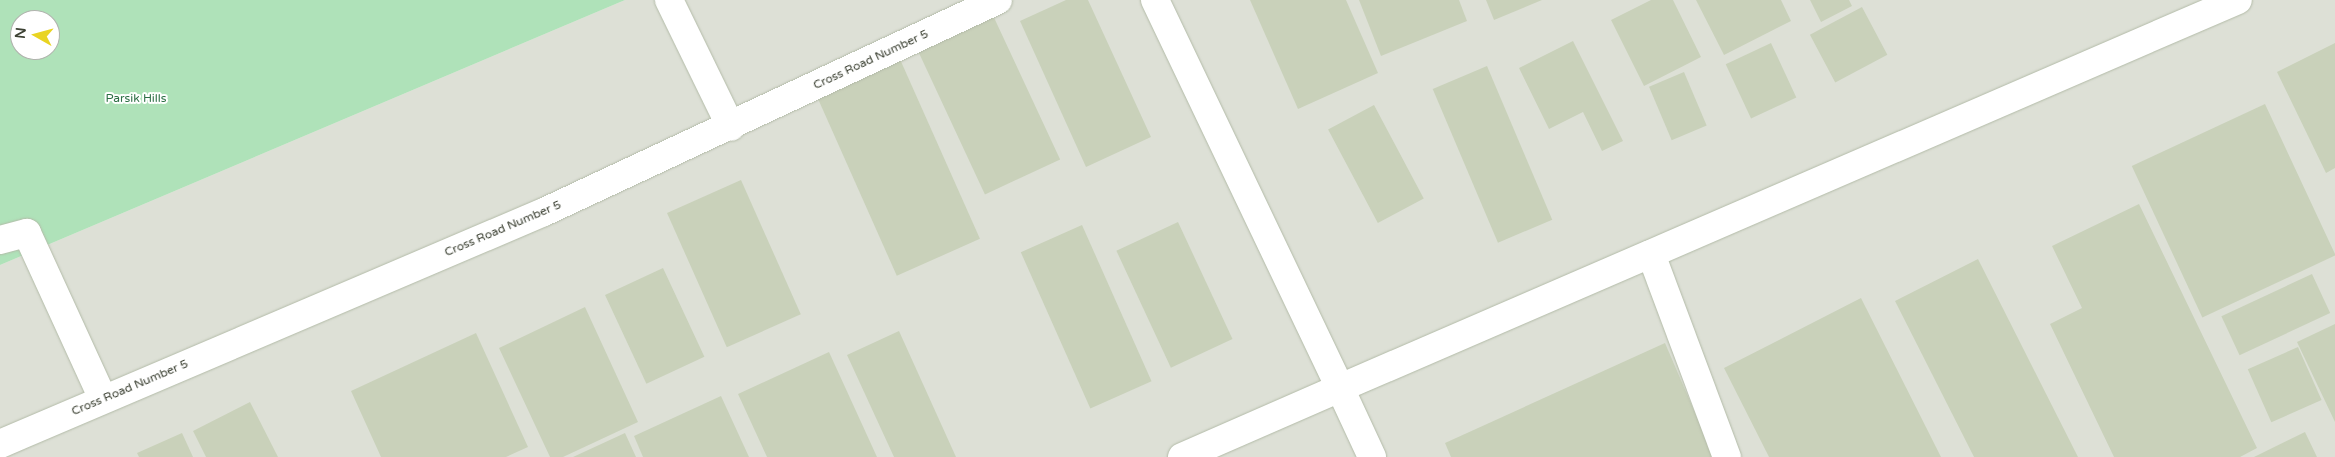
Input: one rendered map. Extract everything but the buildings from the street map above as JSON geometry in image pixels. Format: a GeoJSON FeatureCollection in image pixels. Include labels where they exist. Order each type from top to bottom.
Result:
{"type":"FeatureCollection","features":[{"type":"Feature","properties":{"kind":"street"},"geometry":{"type":"LineString","coordinates":[[669,0],[731,127]]}},
{"type":"Feature","properties":{"kind":"street","name":"Cross Road Number 5"},"geometry":{"type":"LineString","coordinates":[[0,444],[544,212],[731,127],[998,0]]}},
{"type":"Feature","properties":{"kind":"street"},"geometry":{"type":"LineString","coordinates":[[1155,0],[1372,457]]}},
{"type":"Feature","properties":{"kind":"street"},"geometry":{"type":"LineString","coordinates":[[1182,457],[2238,0]]}},
{"type":"Feature","properties":{"kind":"street"},"geometry":{"type":"LineString","coordinates":[[0,240],[27,233],[103,400]]}},
{"type":"Feature","properties":{"kind":"street"},"geometry":{"type":"LineString","coordinates":[[1651,254],[1727,457]]}},
{"type":"Feature","properties":{"kind":"shaded area"},"geometry":{"type":"Polygon","coordinates":[[[625,0],[2335,0],[2335,457],[0,457],[0,265],[625,0]]]}},
{"type":"Feature","properties":{"kind":"green space","name":"Parsik Hills"},"geometry":{"type":"Polygon","coordinates":[[[0,0],[625,0],[0,265],[0,0]]]}}]}
